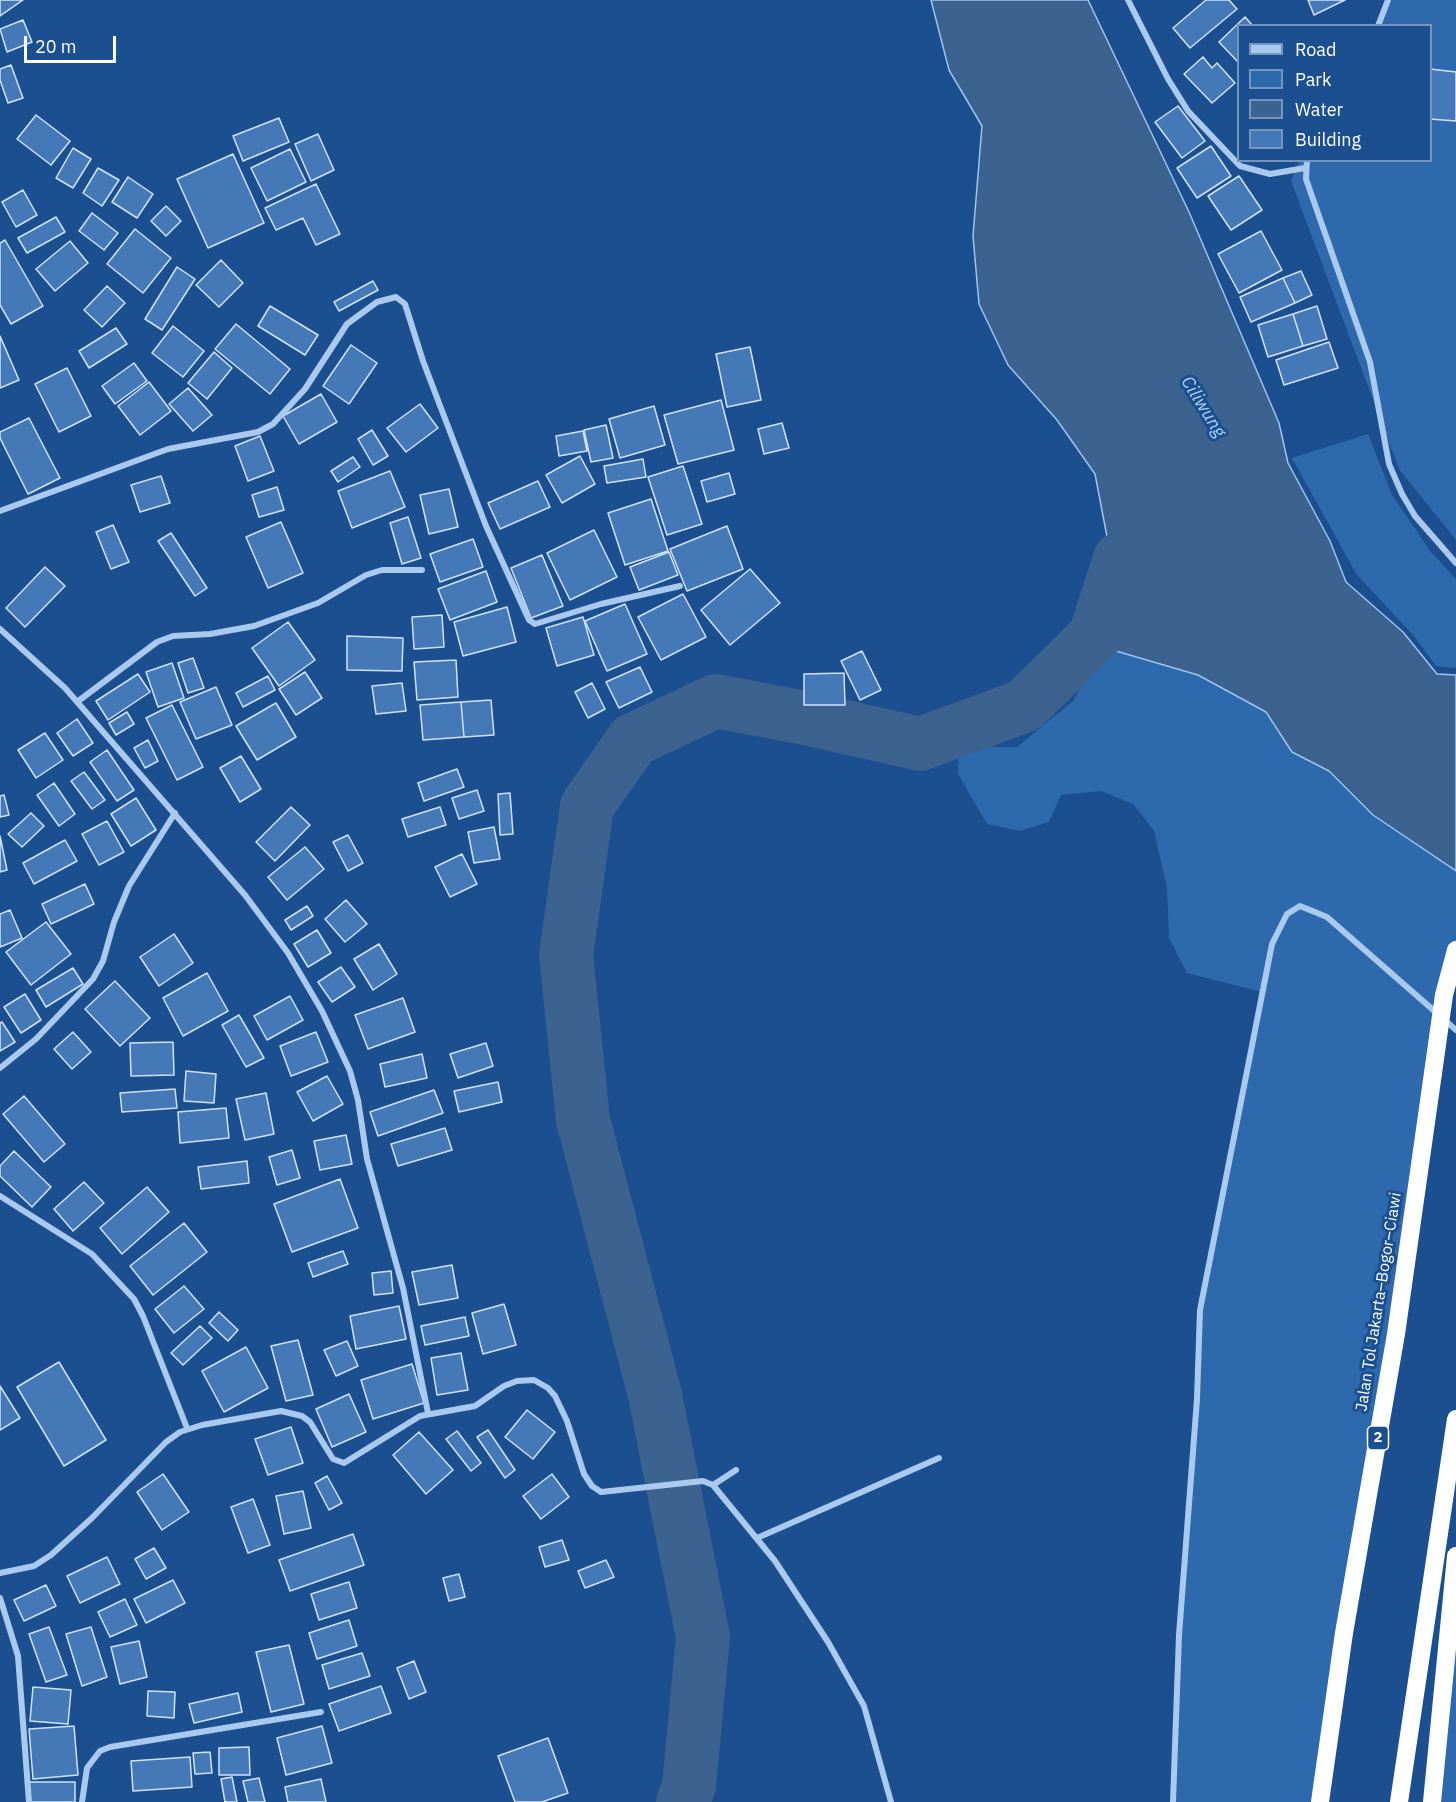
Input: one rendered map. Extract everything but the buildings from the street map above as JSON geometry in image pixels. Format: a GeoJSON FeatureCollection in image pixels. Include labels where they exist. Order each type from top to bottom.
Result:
{"type":"FeatureCollection","features":[{"type":"Feature","properties":{"kind":"highway","name":"Jalan Tol Jakarta–Bogor–Ciawi"},"geometry":{"type":"LineString","coordinates":[[1320,1802],[1344,1633],[1396,1334],[1444,995],[1456,950]]}},
{"type":"Feature","properties":{"kind":"highway"},"geometry":{"type":"LineString","coordinates":[[1399,1802],[1456,1419]]}},
{"type":"Feature","properties":{"kind":"highway"},"geometry":{"type":"LineString","coordinates":[[1432,1802],[1456,1556]]}},
{"type":"Feature","properties":{"kind":"street"},"geometry":{"type":"LineString","coordinates":[[1128,0],[1168,79],[1188,111],[1240,166],[1270,174],[1306,164],[1306,179],[1317,215],[1370,362],[1389,464],[1415,516],[1456,563]]}},
{"type":"Feature","properties":{"kind":"street"},"geometry":{"type":"LineString","coordinates":[[1379,24],[1388,0]]}},
{"type":"Feature","properties":{"kind":"street"},"geometry":{"type":"LineString","coordinates":[[0,511],[87,481],[135,459],[191,442],[258,432],[273,424],[305,389],[347,324],[377,302],[396,297],[405,304],[423,361],[486,526],[531,621],[535,624],[601,604],[680,586]]}},
{"type":"Feature","properties":{"kind":"street"},"geometry":{"type":"LineString","coordinates":[[77,702],[157,642],[173,636],[210,634],[254,626],[318,603],[341,588],[374,572],[422,570]]}},
{"type":"Feature","properties":{"kind":"street"},"geometry":{"type":"LineString","coordinates":[[0,629],[77,702],[176,813],[245,895],[288,953],[322,1011],[350,1071],[358,1100],[370,1169],[403,1288],[428,1413]]}},
{"type":"Feature","properties":{"kind":"street"},"geometry":{"type":"LineString","coordinates":[[0,1068],[36,1040],[93,979],[103,961],[126,893],[176,813]]}},
{"type":"Feature","properties":{"kind":"street"},"geometry":{"type":"LineString","coordinates":[[1173,1802],[1179,1635],[1197,1399],[1200,1310],[1272,944],[1287,914],[1300,906],[1327,917],[1456,1030]]}},
{"type":"Feature","properties":{"kind":"street"},"geometry":{"type":"LineString","coordinates":[[0,1197],[92,1254],[134,1299],[152,1337],[187,1428]]}},
{"type":"Feature","properties":{"kind":"street"},"geometry":{"type":"LineString","coordinates":[[0,1573],[34,1566],[51,1555],[127,1485],[166,1442],[187,1428],[271,1413],[291,1412],[310,1422],[333,1459],[344,1463],[410,1421],[428,1413],[475,1406],[504,1386],[517,1381],[534,1380],[548,1388],[555,1396],[567,1421],[584,1474],[592,1486],[601,1492],[703,1481],[713,1485],[757,1538],[828,1642],[864,1706],[891,1802]]}},
{"type":"Feature","properties":{"kind":"street"},"geometry":{"type":"LineString","coordinates":[[757,1538],[939,1458]]}},
{"type":"Feature","properties":{"kind":"street"},"geometry":{"type":"LineString","coordinates":[[713,1485],[736,1470]]}},
{"type":"Feature","properties":{"kind":"street"},"geometry":{"type":"LineString","coordinates":[[0,1598],[18,1656],[29,1802]]}},
{"type":"Feature","properties":{"kind":"street"},"geometry":{"type":"LineString","coordinates":[[82,1802],[87,1768],[96,1755],[110,1747],[321,1712]]}},
{"type":"Feature","properties":{"kind":"green space"},"geometry":{"type":"Polygon","coordinates":[[[1385,0],[1456,0],[1456,540],[1399,469],[1291,181],[1299,162],[1432,162],[1432,24],[1376,24],[1384,11],[1385,0]]]}},
{"type":"Feature","properties":{"kind":"green space"},"geometry":{"type":"Polygon","coordinates":[[[1368,434],[1392,495],[1431,552],[1456,579],[1456,668],[1436,666],[1414,636],[1357,575],[1292,458],[1368,434]]]}},
{"type":"Feature","properties":{"kind":"green space"},"geometry":{"type":"Polygon","coordinates":[[[1109,649],[1198,675],[1266,712],[1292,752],[1329,771],[1373,815],[1456,871],[1456,950],[1324,1802],[1172,1802],[1179,1631],[1201,1304],[1262,992],[1187,973],[1169,938],[1167,888],[1154,831],[1133,804],[1101,791],[1061,795],[1049,822],[1020,831],[987,824],[958,774],[959,747],[1017,747],[1073,701],[1096,659],[1109,649]]]}},
{"type":"Feature","properties":{"kind":"green space"},"geometry":{"type":"Polygon","coordinates":[[[1456,1557],[1456,1802],[1432,1802],[1456,1557]]]}},
{"type":"Feature","properties":{"kind":"water","name":"Ciliwung"},"geometry":{"type":"Polygon","coordinates":[[[931,0],[1088,0],[1189,212],[1279,423],[1288,463],[1330,541],[1346,582],[1403,632],[1437,674],[1456,675],[1456,871],[1373,815],[1329,771],[1292,752],[1266,712],[1198,675],[1109,649],[1093,623],[1108,542],[1095,474],[1057,420],[1008,365],[979,304],[973,236],[982,126],[949,70],[931,0]]]}},
{"type":"Feature","properties":{"kind":"waterway"},"geometry":{"type":"LineString","coordinates":[[683,1802],[689,1786],[703,1637],[655,1395],[583,1120],[566,955],[587,806],[633,740],[716,701],[920,744],[1024,706],[1095,636],[1120,559]]}}]}
